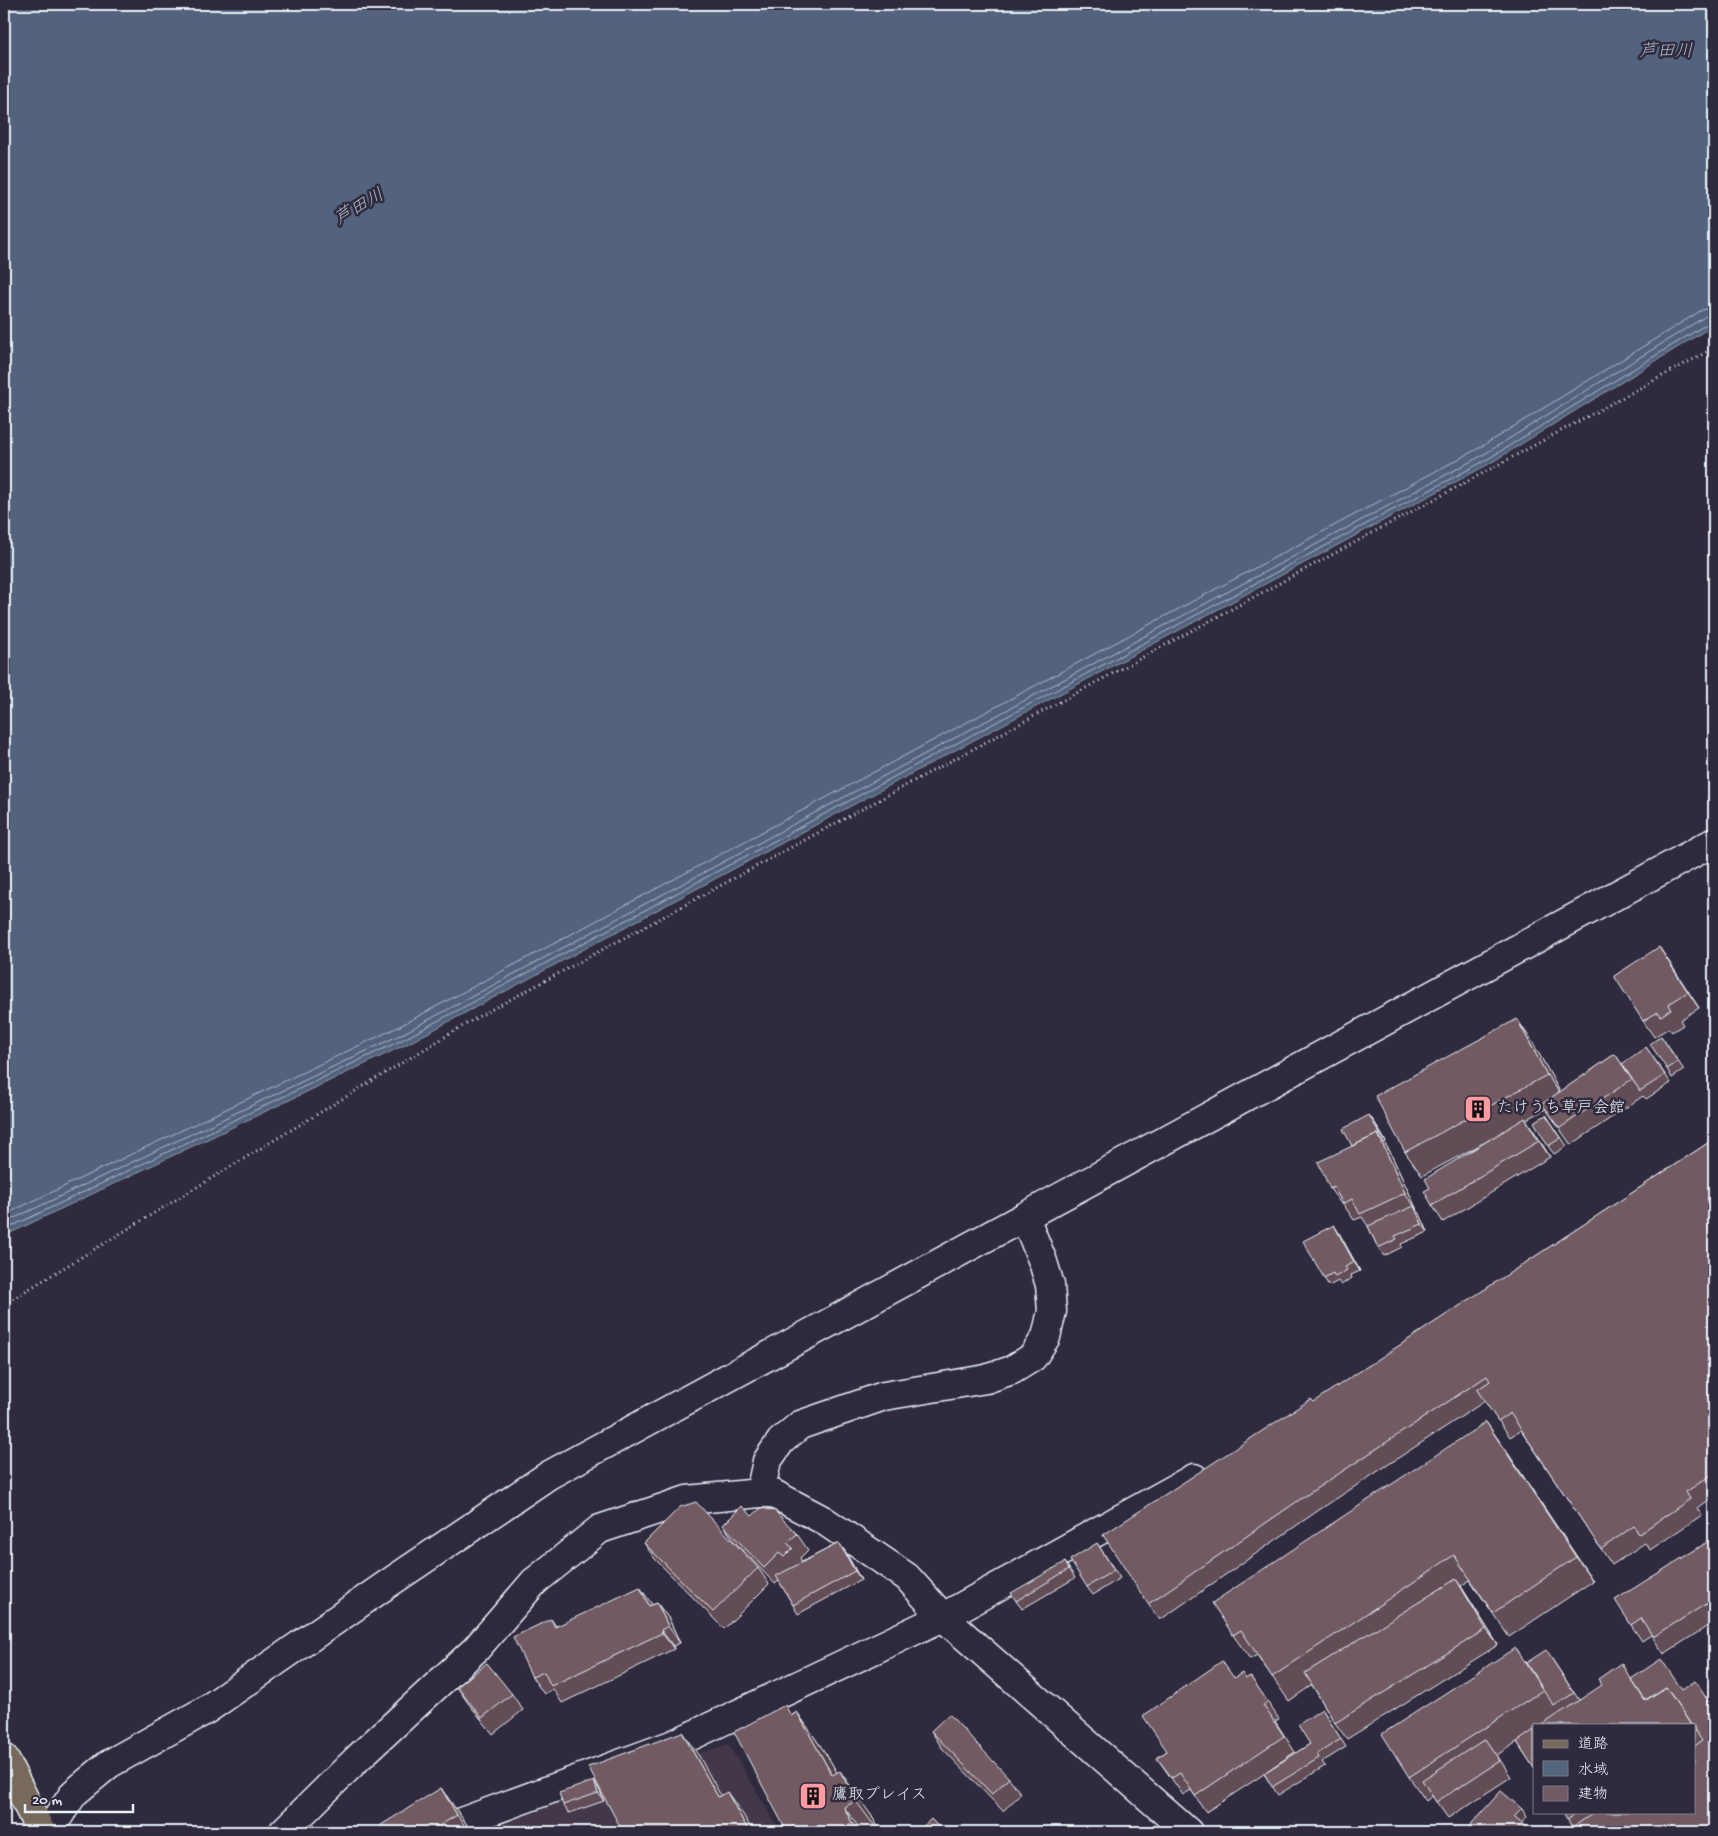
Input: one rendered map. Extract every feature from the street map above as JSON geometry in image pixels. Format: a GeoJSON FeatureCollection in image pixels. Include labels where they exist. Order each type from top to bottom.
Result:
{"type":"FeatureCollection","features":[{"type":"Feature","properties":{"kind":"main road"},"geometry":{"type":"LineString","coordinates":[[4,1758],[41,1832]]}},
{"type":"Feature","properties":{"kind":"street"},"geometry":{"type":"LineString","coordinates":[[48,1832],[74,1793],[109,1764],[206,1710],[549,1475],[1714,842]]}},
{"type":"Feature","properties":{"kind":"street"},"geometry":{"type":"LineString","coordinates":[[760,1493],[767,1461],[781,1440],[800,1426],[884,1396],[986,1379],[1012,1370],[1033,1357],[1046,1337],[1052,1311],[1050,1285],[1025,1217]]}},
{"type":"Feature","properties":{"kind":"street"},"geometry":{"type":"LineString","coordinates":[[434,1832],[674,1744],[935,1608],[1219,1464]]}},
{"type":"Feature","properties":{"kind":"street"},"geometry":{"type":"LineString","coordinates":[[283,1832],[358,1758],[476,1650],[534,1582],[600,1529],[687,1500],[760,1493],[772,1493],[823,1520],[907,1577],[935,1608],[1188,1832]]}},
{"type":"Feature","properties":{"kind":"path"},"geometry":{"type":"LineString","coordinates":[[4,1304],[476,1018],[1714,348]]}},
{"type":"Feature","properties":{"kind":"shaded area"},"geometry":{"type":"Polygon","coordinates":[[[728,1744],[781,1832],[492,1832],[487,1824],[728,1744]]]}},
{"type":"Feature","properties":{"kind":"water","name":"芦田川"},"geometry":{"type":"Polygon","coordinates":[[[4,4],[1714,4],[1714,325],[1489,464],[407,1044],[4,1236],[4,4]]]}},
{"type":"Feature","properties":{"kind":"building"},"geometry":{"type":"Polygon","coordinates":[[[1659,947],[1688,992],[1669,1004],[1671,1009],[1661,1016],[1658,1012],[1643,1021],[1614,976],[1659,947]]]}},
{"type":"Feature","properties":{"kind":"building"},"geometry":{"type":"Polygon","coordinates":[[[1517,1019],[1547,1075],[1405,1152],[1375,1096],[1517,1019]]]}},
{"type":"Feature","properties":{"kind":"building"},"geometry":{"type":"Polygon","coordinates":[[[1661,1036],[1678,1062],[1667,1069],[1650,1044],[1661,1036]]]}},
{"type":"Feature","properties":{"kind":"building"},"geometry":{"type":"Polygon","coordinates":[[[1646,1047],[1665,1075],[1640,1091],[1622,1064],[1646,1047]]]}},
{"type":"Feature","properties":{"kind":"building"},"geometry":{"type":"Polygon","coordinates":[[[1615,1054],[1632,1079],[1560,1128],[1542,1104],[1615,1054]]]}},
{"type":"Feature","properties":{"kind":"building"},"geometry":{"type":"Polygon","coordinates":[[[1369,1115],[1380,1134],[1352,1146],[1343,1129],[1369,1115]]]}},
{"type":"Feature","properties":{"kind":"building"},"geometry":{"type":"Polygon","coordinates":[[[1546,1115],[1561,1138],[1548,1146],[1534,1122],[1546,1115]]]}},
{"type":"Feature","properties":{"kind":"building"},"geometry":{"type":"Polygon","coordinates":[[[1525,1118],[1539,1141],[1432,1205],[1424,1191],[1430,1188],[1425,1179],[1525,1118]]]}},
{"type":"Feature","properties":{"kind":"building"},"geometry":{"type":"Polygon","coordinates":[[[1378,1134],[1405,1193],[1360,1214],[1352,1199],[1343,1204],[1334,1187],[1330,1189],[1318,1162],[1378,1134]]]}},
{"type":"Feature","properties":{"kind":"building"},"geometry":{"type":"Polygon","coordinates":[[[1714,1139],[1714,1473],[1686,1492],[1690,1499],[1639,1534],[1634,1526],[1601,1549],[1510,1413],[1498,1421],[1477,1390],[1490,1381],[1487,1376],[1308,1494],[1148,1604],[1103,1535],[1311,1399],[1313,1402],[1714,1139]]]}},
{"type":"Feature","properties":{"kind":"building"},"geometry":{"type":"Polygon","coordinates":[[[1414,1206],[1422,1224],[1395,1236],[1397,1239],[1378,1248],[1368,1226],[1414,1206]]]}},
{"type":"Feature","properties":{"kind":"building"},"geometry":{"type":"Polygon","coordinates":[[[1334,1225],[1354,1262],[1345,1267],[1347,1270],[1335,1277],[1333,1273],[1324,1278],[1303,1241],[1334,1225]]]}},
{"type":"Feature","properties":{"kind":"building"},"geometry":{"type":"Polygon","coordinates":[[[1486,1422],[1576,1557],[1493,1613],[1454,1555],[1272,1677],[1241,1630],[1233,1635],[1212,1603],[1486,1422]]]}},
{"type":"Feature","properties":{"kind":"building"},"geometry":{"type":"Polygon","coordinates":[[[696,1502],[758,1568],[713,1612],[644,1543],[680,1507],[696,1502]]]}},
{"type":"Feature","properties":{"kind":"building"},"geometry":{"type":"Polygon","coordinates":[[[742,1506],[752,1516],[761,1508],[775,1511],[797,1534],[787,1543],[793,1548],[784,1557],[779,1553],[764,1568],[723,1525],[742,1506]]]}},
{"type":"Feature","properties":{"kind":"building"},"geometry":{"type":"Polygon","coordinates":[[[1714,1538],[1714,1599],[1653,1637],[1641,1618],[1631,1625],[1615,1600],[1714,1538]]]}},
{"type":"Feature","properties":{"kind":"building"},"geometry":{"type":"Polygon","coordinates":[[[839,1543],[855,1571],[793,1605],[776,1576],[839,1543]]]}},
{"type":"Feature","properties":{"kind":"building"},"geometry":{"type":"Polygon","coordinates":[[[1097,1543],[1114,1570],[1087,1587],[1070,1560],[1097,1543]]]}},
{"type":"Feature","properties":{"kind":"building"},"geometry":{"type":"Polygon","coordinates":[[[1065,1562],[1069,1569],[1016,1601],[1011,1593],[1065,1562]]]}},
{"type":"Feature","properties":{"kind":"building"},"geometry":{"type":"Polygon","coordinates":[[[1456,1579],[1486,1629],[1335,1723],[1305,1673],[1456,1579]]]}},
{"type":"Feature","properties":{"kind":"building"},"geometry":{"type":"Polygon","coordinates":[[[640,1587],[649,1606],[657,1603],[668,1626],[661,1630],[662,1633],[551,1686],[544,1672],[532,1677],[513,1637],[551,1619],[555,1627],[640,1587]]]}},
{"type":"Feature","properties":{"kind":"building"},"geometry":{"type":"Polygon","coordinates":[[[1515,1648],[1543,1690],[1409,1777],[1382,1734],[1515,1648]]]}},
{"type":"Feature","properties":{"kind":"building"},"geometry":{"type":"Polygon","coordinates":[[[1546,1650],[1574,1693],[1554,1706],[1526,1663],[1546,1650]]]}},
{"type":"Feature","properties":{"kind":"building"},"geometry":{"type":"Polygon","coordinates":[[[1661,1659],[1682,1690],[1695,1681],[1714,1710],[1714,1832],[1577,1832],[1573,1827],[1592,1814],[1696,1814],[1696,1745],[1702,1741],[1696,1732],[1696,1724],[1690,1724],[1666,1687],[1645,1700],[1631,1679],[1661,1659]]]}},
{"type":"Feature","properties":{"kind":"building"},"geometry":{"type":"Polygon","coordinates":[[[1222,1661],[1234,1678],[1242,1673],[1246,1679],[1250,1676],[1268,1702],[1263,1705],[1284,1736],[1195,1796],[1180,1773],[1172,1778],[1157,1758],[1167,1751],[1143,1716],[1222,1661]]]}},
{"type":"Feature","properties":{"kind":"building"},"geometry":{"type":"Polygon","coordinates":[[[487,1663],[512,1694],[482,1718],[457,1687],[487,1663]]]}},
{"type":"Feature","properties":{"kind":"building"},"geometry":{"type":"Polygon","coordinates":[[[1621,1663],[1645,1701],[1666,1687],[1690,1724],[1544,1724],[1602,1685],[1598,1679],[1621,1663]]]}},
{"type":"Feature","properties":{"kind":"building"},"geometry":{"type":"Polygon","coordinates":[[[785,1705],[791,1716],[797,1712],[832,1775],[840,1771],[856,1801],[844,1807],[852,1823],[834,1832],[787,1832],[734,1732],[785,1705]]]}},
{"type":"Feature","properties":{"kind":"building"},"geometry":{"type":"Polygon","coordinates":[[[1322,1709],[1341,1739],[1317,1754],[1319,1758],[1272,1787],[1264,1773],[1310,1744],[1298,1725],[1322,1709]]]}},
{"type":"Feature","properties":{"kind":"building"},"geometry":{"type":"Polygon","coordinates":[[[949,1714],[1009,1778],[992,1794],[931,1731],[949,1714]]]}},
{"type":"Feature","properties":{"kind":"building"},"geometry":{"type":"Polygon","coordinates":[[[1533,1731],[1533,1766],[1517,1742],[1533,1731]]]}},
{"type":"Feature","properties":{"kind":"building"},"geometry":{"type":"Polygon","coordinates":[[[682,1732],[718,1797],[727,1792],[749,1832],[623,1832],[588,1767],[682,1732]]]}},
{"type":"Feature","properties":{"kind":"building"},"geometry":{"type":"Polygon","coordinates":[[[1485,1739],[1500,1761],[1436,1802],[1422,1780],[1485,1739]]]}},
{"type":"Feature","properties":{"kind":"building"},"geometry":{"type":"Polygon","coordinates":[[[594,1781],[598,1793],[563,1805],[559,1793],[594,1781]]]}},
{"type":"Feature","properties":{"kind":"building"},"geometry":{"type":"Polygon","coordinates":[[[441,1788],[457,1815],[439,1826],[443,1832],[385,1832],[381,1825],[441,1788]]]}},
{"type":"Feature","properties":{"kind":"building"},"geometry":{"type":"Polygon","coordinates":[[[1501,1791],[1522,1809],[1514,1817],[1532,1832],[1464,1832],[1501,1791]]]}},
{"type":"Feature","properties":{"kind":"building"},"geometry":{"type":"Polygon","coordinates":[[[1564,1814],[1575,1814],[1567,1819],[1564,1814]]]}},
{"type":"Feature","properties":{"kind":"building"},"geometry":{"type":"Polygon","coordinates":[[[931,1819],[944,1832],[917,1832],[931,1819]]]}},
{"type":"Feature","properties":{"kind":"place","name":"たけうち草戸会館"},"geometry":{"type":"Point","coordinates":[1478,1109]}},
{"type":"Feature","properties":{"kind":"place","name":"鷹取プレイス"},"geometry":{"type":"Point","coordinates":[813,1796]}}]}
